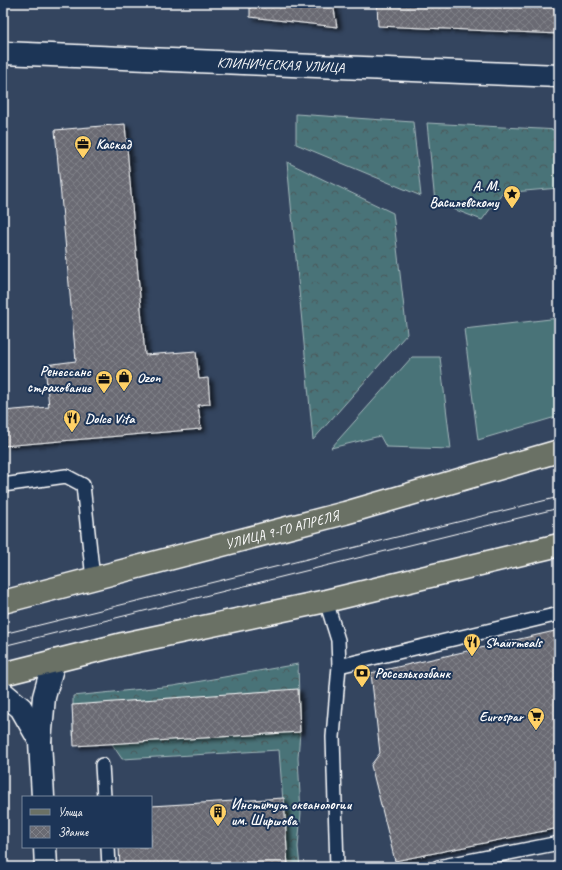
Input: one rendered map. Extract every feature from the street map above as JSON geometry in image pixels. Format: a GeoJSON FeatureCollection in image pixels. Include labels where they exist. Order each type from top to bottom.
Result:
{"type":"FeatureCollection","features":[{"type":"Feature","properties":{"kind":"main road","name":"УЛИЦА 9-ГО АПРЕЛЯ"},"geometry":{"type":"LineString","coordinates":[[3,602],[346,513],[559,452]]}},
{"type":"Feature","properties":{"kind":"main road"},"geometry":{"type":"LineString","coordinates":[[3,674],[123,644],[326,601],[559,545]]}},
{"type":"Feature","properties":{"kind":"street","name":"КЛИНИЧЕСКАЯ УЛИЦА"},"geometry":{"type":"LineString","coordinates":[[3,53],[559,76]]}},
{"type":"Feature","properties":{"kind":"street"},"geometry":{"type":"LineString","coordinates":[[43,796],[40,741],[44,697],[54,661]]}},
{"type":"Feature","properties":{"kind":"street"},"geometry":{"type":"LineString","coordinates":[[3,693],[21,708],[40,741]]}},
{"type":"Feature","properties":{"kind":"street"},"geometry":{"type":"LineString","coordinates":[[45,848],[46,867]]}},
{"type":"Feature","properties":{"kind":"lane"},"geometry":{"type":"LineString","coordinates":[[3,485],[66,476],[83,486],[94,579]]}},
{"type":"Feature","properties":{"kind":"lane"},"geometry":{"type":"LineString","coordinates":[[326,601],[338,640],[339,666],[333,737],[337,867]]}},
{"type":"Feature","properties":{"kind":"lane"},"geometry":{"type":"LineString","coordinates":[[339,666],[559,614]]}},
{"type":"Feature","properties":{"kind":"lane"},"geometry":{"type":"LineString","coordinates":[[102,765],[104,796]]}},
{"type":"Feature","properties":{"kind":"lane"},"geometry":{"type":"LineString","coordinates":[[438,867],[559,842]]}},
{"type":"Feature","properties":{"kind":"lane"},"geometry":{"type":"LineString","coordinates":[[108,848],[109,867]]}},
{"type":"Feature","properties":{"kind":"green space"},"geometry":{"type":"Polygon","coordinates":[[[296,114],[413,122],[421,196],[296,144],[296,114]]]}},
{"type":"Feature","properties":{"kind":"green space"},"geometry":{"type":"Polygon","coordinates":[[[427,123],[559,130],[559,188],[502,193],[482,220],[435,202],[427,123]]]}},
{"type":"Feature","properties":{"kind":"green space"},"geometry":{"type":"Polygon","coordinates":[[[287,162],[393,213],[407,334],[313,440],[287,162]]]}},
{"type":"Feature","properties":{"kind":"green space"},"geometry":{"type":"Polygon","coordinates":[[[559,318],[559,416],[478,440],[464,329],[559,318]]]}},
{"type":"Feature","properties":{"kind":"green space"},"geometry":{"type":"Polygon","coordinates":[[[412,357],[440,357],[451,449],[386,447],[380,436],[331,448],[412,357]]]}},
{"type":"Feature","properties":{"kind":"green space"},"geometry":{"type":"Polygon","coordinates":[[[298,664],[300,732],[298,758],[301,813],[298,847],[300,867],[288,867],[279,750],[122,759],[106,735],[73,736],[73,696],[173,686],[298,664]]]}},
{"type":"Feature","properties":{"kind":"building"},"geometry":{"type":"Polygon","coordinates":[[[250,3],[333,3],[337,27],[250,17],[250,3]]]}},
{"type":"Feature","properties":{"kind":"building"},"geometry":{"type":"Polygon","coordinates":[[[377,3],[559,3],[559,34],[378,26],[377,3]]]}},
{"type":"Feature","properties":{"kind":"building"},"geometry":{"type":"Polygon","coordinates":[[[125,124],[145,355],[196,351],[199,379],[208,378],[210,404],[198,405],[201,429],[3,446],[3,411],[49,407],[45,365],[76,361],[55,130],[125,124]]]}},
{"type":"Feature","properties":{"kind":"building"},"geometry":{"type":"Polygon","coordinates":[[[559,630],[559,828],[395,861],[371,765],[380,753],[371,673],[559,630]]]}},
{"type":"Feature","properties":{"kind":"building"},"geometry":{"type":"Polygon","coordinates":[[[298,689],[300,732],[74,746],[72,705],[298,689]]]}},
{"type":"Feature","properties":{"kind":"building","name":"Институт океанологии им. Ширшова"},"geometry":{"type":"Polygon","coordinates":[[[284,798],[288,867],[120,867],[119,848],[152,848],[152,806],[284,798]]]}},
{"type":"Feature","properties":{"kind":"tram line"},"geometry":{"type":"LineString","coordinates":[[3,634],[559,497]]}},
{"type":"Feature","properties":{"kind":"tram line"},"geometry":{"type":"LineString","coordinates":[[3,646],[559,508]]}},
{"type":"Feature","properties":{"kind":"place","name":"Каскад"},"geometry":{"type":"Point","coordinates":[83,159]}},
{"type":"Feature","properties":{"kind":"place","name":"А. М. Василевскому"},"geometry":{"type":"Point","coordinates":[512,209]}},
{"type":"Feature","properties":{"kind":"place","name":"Ozon"},"geometry":{"type":"Point","coordinates":[124,392]}},
{"type":"Feature","properties":{"kind":"place","name":"Ренессанс страхование"},"geometry":{"type":"Point","coordinates":[104,394]}},
{"type":"Feature","properties":{"kind":"place","name":"Dolce Vita"},"geometry":{"type":"Point","coordinates":[72,433]}},
{"type":"Feature","properties":{"kind":"place","name":"Shaurmeals"},"geometry":{"type":"Point","coordinates":[472,657]}},
{"type":"Feature","properties":{"kind":"place","name":"Россельхозбанк"},"geometry":{"type":"Point","coordinates":[362,688]}},
{"type":"Feature","properties":{"kind":"place","name":"Eurospar"},"geometry":{"type":"Point","coordinates":[536,731]}},
{"type":"Feature","properties":{"kind":"place","name":"Институт океанологии им. Ширшова"},"geometry":{"type":"Point","coordinates":[218,827]}}]}
